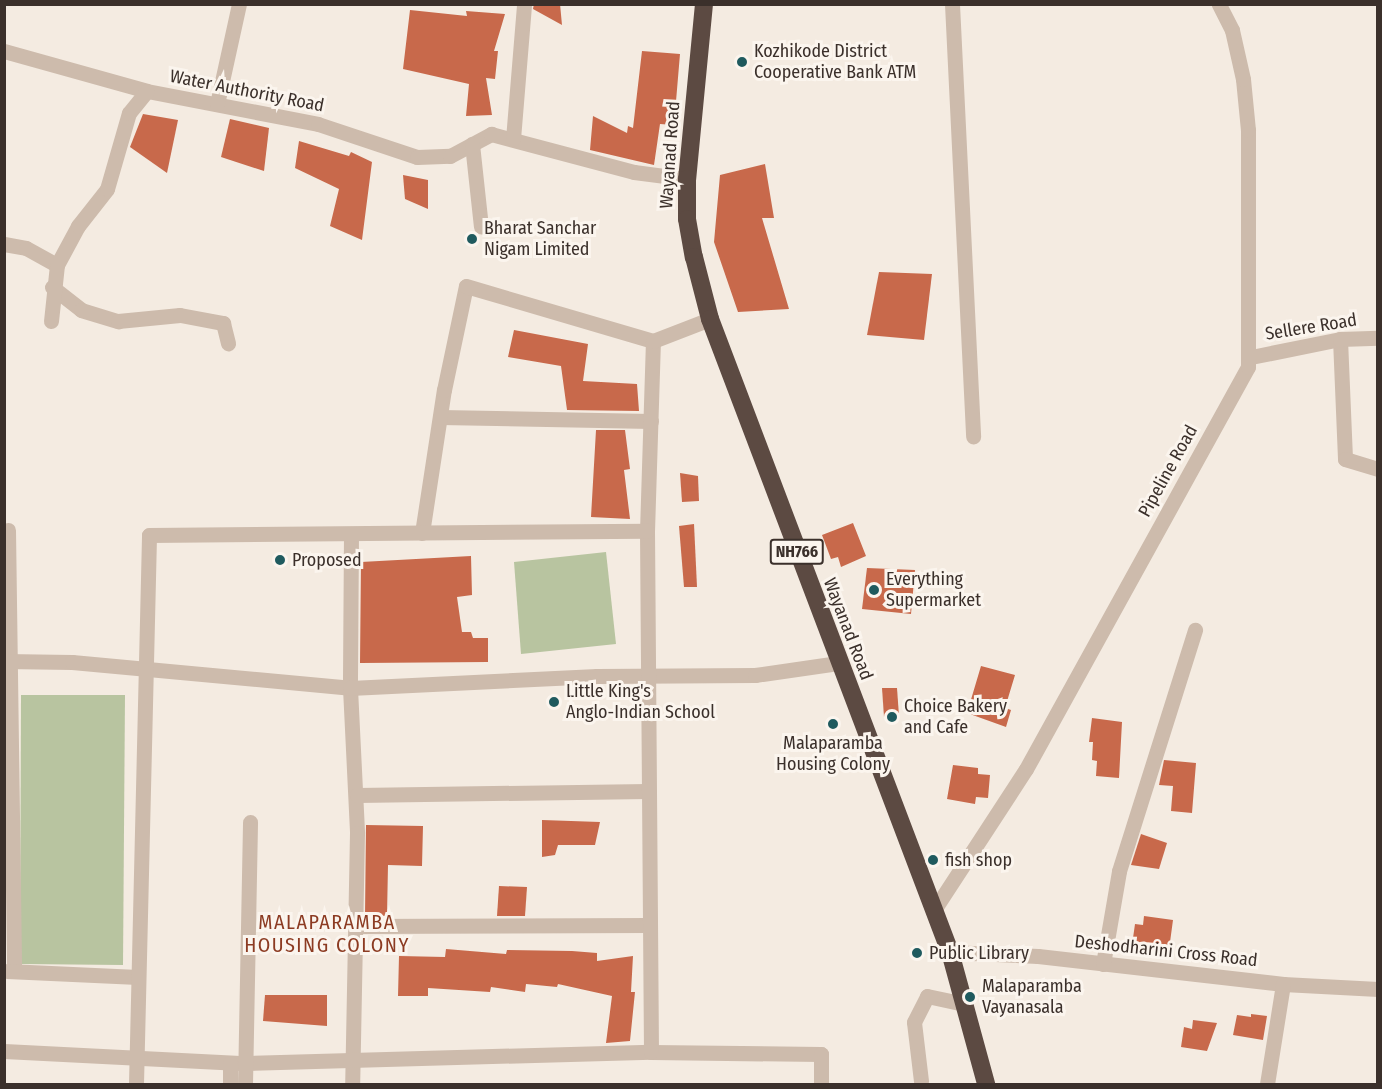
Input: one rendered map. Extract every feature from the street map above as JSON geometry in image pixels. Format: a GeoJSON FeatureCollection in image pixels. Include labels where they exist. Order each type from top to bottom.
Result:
{"type":"FeatureCollection","features":[{"type":"Feature","properties":{"kind":"highway","name":"Wayanad Road"},"geometry":{"type":"LineString","coordinates":[[704,4],[687,179],[689,228],[710,319],[838,663],[950,952],[986,1084]]}},
{"type":"Feature","properties":{"kind":"street"},"geometry":{"type":"LineString","coordinates":[[217,104],[238,4]]}},
{"type":"Feature","properties":{"kind":"street"},"geometry":{"type":"LineString","coordinates":[[513,139],[524,4]]}},
{"type":"Feature","properties":{"kind":"street"},"geometry":{"type":"LineString","coordinates":[[952,4],[973,436]]}},
{"type":"Feature","properties":{"kind":"street","name":"Pipeline Road"},"geometry":{"type":"LineString","coordinates":[[934,910],[1026,769],[1251,357],[1248,130],[1244,79],[1233,30],[1219,4]]}},
{"type":"Feature","properties":{"kind":"street","name":"Water Authority Road"},"geometry":{"type":"LineString","coordinates":[[4,51],[147,91],[318,124],[417,158],[450,156],[491,135],[634,172],[687,179]]}},
{"type":"Feature","properties":{"kind":"street"},"geometry":{"type":"LineString","coordinates":[[51,321],[52,287],[57,265],[78,226],[107,189],[129,113],[147,91]]}},
{"type":"Feature","properties":{"kind":"street"},"geometry":{"type":"LineString","coordinates":[[472,144],[482,227]]}},
{"type":"Feature","properties":{"kind":"street"},"geometry":{"type":"LineString","coordinates":[[4,244],[26,248],[57,265]]}},
{"type":"Feature","properties":{"kind":"street"},"geometry":{"type":"LineString","coordinates":[[422,533],[440,417],[466,286],[652,340],[710,319]]}},
{"type":"Feature","properties":{"kind":"street"},"geometry":{"type":"LineString","coordinates":[[52,287],[81,310],[118,321],[180,315],[223,322],[228,343]]}},
{"type":"Feature","properties":{"kind":"street","name":"Sellere Road"},"geometry":{"type":"LineString","coordinates":[[1251,357],[1340,339],[1377,338]]}},
{"type":"Feature","properties":{"kind":"street"},"geometry":{"type":"LineString","coordinates":[[1340,339],[1345,459],[1377,469]]}},
{"type":"Feature","properties":{"kind":"street"},"geometry":{"type":"LineString","coordinates":[[651,1052],[648,791],[651,675],[647,531],[652,340]]}},
{"type":"Feature","properties":{"kind":"street"},"geometry":{"type":"LineString","coordinates":[[440,417],[651,422]]}},
{"type":"Feature","properties":{"kind":"street"},"geometry":{"type":"LineString","coordinates":[[8,530],[9,971],[138,977]]}},
{"type":"Feature","properties":{"kind":"street"},"geometry":{"type":"LineString","coordinates":[[136,1084],[149,535],[647,531]]}},
{"type":"Feature","properties":{"kind":"street"},"geometry":{"type":"LineString","coordinates":[[351,534],[350,688],[357,795],[352,1084]]}},
{"type":"Feature","properties":{"kind":"street"},"geometry":{"type":"LineString","coordinates":[[1103,964],[1119,871],[1195,630]]}},
{"type":"Feature","properties":{"kind":"street"},"geometry":{"type":"LineString","coordinates":[[8,661],[145,668],[350,688],[651,675],[755,675],[838,663]]}},
{"type":"Feature","properties":{"kind":"street"},"geometry":{"type":"LineString","coordinates":[[357,795],[648,791]]}},
{"type":"Feature","properties":{"kind":"street"},"geometry":{"type":"LineString","coordinates":[[230,1084],[238,1063],[250,822]]}},
{"type":"Feature","properties":{"kind":"street"},"geometry":{"type":"LineString","coordinates":[[356,926],[649,925]]}},
{"type":"Feature","properties":{"kind":"street","name":"Deshodharini Cross Road"},"geometry":{"type":"LineString","coordinates":[[950,952],[1103,964],[1283,984],[1377,989]]}},
{"type":"Feature","properties":{"kind":"street"},"geometry":{"type":"LineString","coordinates":[[1267,1084],[1283,984]]}},
{"type":"Feature","properties":{"kind":"street"},"geometry":{"type":"LineString","coordinates":[[921,1081],[915,1022],[927,996],[965,1004]]}},
{"type":"Feature","properties":{"kind":"street"},"geometry":{"type":"LineString","coordinates":[[4,1051],[238,1063],[651,1052],[821,1054],[821,1084]]}},
{"type":"Feature","properties":{"kind":"street"},"geometry":{"type":"LineString","coordinates":[[238,1063],[245,1084]]}},
{"type":"Feature","properties":{"kind":"green space"},"geometry":{"type":"Polygon","coordinates":[[[606,552],[616,644],[521,654],[514,562],[606,552]]]}},
{"type":"Feature","properties":{"kind":"green space"},"geometry":{"type":"Polygon","coordinates":[[[21,695],[125,695],[123,965],[20,964],[21,695]]]}},
{"type":"Feature","properties":{"kind":"building"},"geometry":{"type":"Polygon","coordinates":[[[534,4],[560,4],[562,25],[533,9],[534,4]]]}},
{"type":"Feature","properties":{"kind":"building"},"geometry":{"type":"Polygon","coordinates":[[[410,10],[467,16],[466,11],[505,14],[494,51],[498,51],[495,79],[486,78],[492,115],[466,116],[469,84],[403,69],[410,10]]]}},
{"type":"Feature","properties":{"kind":"building"},"geometry":{"type":"Polygon","coordinates":[[[642,51],[680,54],[674,125],[660,124],[654,165],[590,150],[593,116],[627,133],[628,126],[633,128],[642,51]]]}},
{"type":"Feature","properties":{"kind":"building"},"geometry":{"type":"Polygon","coordinates":[[[143,114],[178,120],[167,173],[130,147],[143,114]]]}},
{"type":"Feature","properties":{"kind":"building"},"geometry":{"type":"Polygon","coordinates":[[[230,119],[269,128],[264,171],[221,157],[230,119]]]}},
{"type":"Feature","properties":{"kind":"building"},"geometry":{"type":"Polygon","coordinates":[[[299,141],[349,156],[351,152],[372,162],[362,240],[330,226],[339,189],[295,168],[299,141]]]}},
{"type":"Feature","properties":{"kind":"building"},"geometry":{"type":"Polygon","coordinates":[[[765,164],[774,218],[762,218],[789,309],[738,312],[714,242],[720,175],[765,164]]]}},
{"type":"Feature","properties":{"kind":"building"},"geometry":{"type":"Polygon","coordinates":[[[403,175],[428,180],[428,209],[405,199],[403,175]]]}},
{"type":"Feature","properties":{"kind":"building"},"geometry":{"type":"Polygon","coordinates":[[[879,272],[932,274],[924,340],[867,335],[879,272]]]}},
{"type":"Feature","properties":{"kind":"building"},"geometry":{"type":"Polygon","coordinates":[[[514,330],[588,344],[583,381],[637,384],[639,411],[567,410],[561,366],[508,357],[514,330]]]}},
{"type":"Feature","properties":{"kind":"building"},"geometry":{"type":"Polygon","coordinates":[[[596,430],[625,430],[630,469],[624,470],[630,519],[591,517],[596,430]]]}},
{"type":"Feature","properties":{"kind":"building"},"geometry":{"type":"Polygon","coordinates":[[[680,473],[698,476],[699,501],[682,502],[680,473]]]}},
{"type":"Feature","properties":{"kind":"building"},"geometry":{"type":"Polygon","coordinates":[[[853,523],[866,556],[841,567],[838,557],[831,559],[822,535],[853,523]]]}},
{"type":"Feature","properties":{"kind":"building"},"geometry":{"type":"Polygon","coordinates":[[[694,524],[697,587],[684,587],[679,526],[694,524]]]}},
{"type":"Feature","properties":{"kind":"building"},"geometry":{"type":"Polygon","coordinates":[[[471,556],[472,595],[457,597],[462,632],[471,632],[473,638],[488,638],[488,662],[360,663],[361,562],[471,556]]]}},
{"type":"Feature","properties":{"kind":"building"},"geometry":{"type":"Polygon","coordinates":[[[867,568],[915,570],[911,614],[862,609],[867,568]]]}},
{"type":"Feature","properties":{"kind":"building"},"geometry":{"type":"Polygon","coordinates":[[[981,666],[1015,675],[1005,708],[1011,710],[1006,727],[967,713],[981,666]]]}},
{"type":"Feature","properties":{"kind":"building"},"geometry":{"type":"Polygon","coordinates":[[[882,688],[897,688],[899,716],[884,717],[882,688]]]}},
{"type":"Feature","properties":{"kind":"building"},"geometry":{"type":"Polygon","coordinates":[[[1092,718],[1122,722],[1119,778],[1096,776],[1097,761],[1092,760],[1093,742],[1089,742],[1092,718]]]}},
{"type":"Feature","properties":{"kind":"building"},"geometry":{"type":"Polygon","coordinates":[[[1164,760],[1196,763],[1192,813],[1171,811],[1173,786],[1159,785],[1164,760]]]}},
{"type":"Feature","properties":{"kind":"building"},"geometry":{"type":"Polygon","coordinates":[[[953,765],[978,768],[978,774],[990,775],[988,798],[976,797],[975,804],[947,799],[953,765]]]}},
{"type":"Feature","properties":{"kind":"building"},"geometry":{"type":"Polygon","coordinates":[[[542,820],[600,822],[595,845],[558,845],[555,855],[542,857],[542,820]]]}},
{"type":"Feature","properties":{"kind":"building"},"geometry":{"type":"Polygon","coordinates":[[[366,825],[423,826],[422,866],[388,865],[387,916],[365,916],[366,825]]]}},
{"type":"Feature","properties":{"kind":"building"},"geometry":{"type":"Polygon","coordinates":[[[1141,834],[1167,843],[1159,869],[1131,865],[1141,834]]]}},
{"type":"Feature","properties":{"kind":"building"},"geometry":{"type":"Polygon","coordinates":[[[499,886],[527,887],[525,916],[497,916],[499,886]]]}},
{"type":"Feature","properties":{"kind":"building"},"geometry":{"type":"Polygon","coordinates":[[[1144,916],[1173,920],[1168,957],[1131,952],[1135,924],[1143,925],[1144,916]]]}},
{"type":"Feature","properties":{"kind":"building"},"geometry":{"type":"Polygon","coordinates":[[[446,949],[506,954],[507,950],[572,951],[597,953],[597,961],[633,956],[631,992],[635,992],[630,1041],[606,1043],[612,996],[558,984],[557,987],[526,984],[525,992],[491,987],[490,992],[428,988],[428,996],[398,996],[399,956],[445,957],[446,949]]]}},
{"type":"Feature","properties":{"kind":"building"},"geometry":{"type":"Polygon","coordinates":[[[265,995],[327,995],[327,1026],[263,1021],[265,995]]]}},
{"type":"Feature","properties":{"kind":"building"},"geometry":{"type":"Polygon","coordinates":[[[1251,1014],[1267,1016],[1263,1040],[1233,1035],[1237,1015],[1251,1017],[1251,1014]]]}},
{"type":"Feature","properties":{"kind":"building"},"geometry":{"type":"Polygon","coordinates":[[[1193,1020],[1217,1023],[1207,1051],[1181,1047],[1184,1027],[1192,1029],[1193,1020]]]}},
{"type":"Feature","properties":{"kind":"place","name":"Kozhikode District Cooperative Bank ATM"},"geometry":{"type":"Point","coordinates":[742,62]}},
{"type":"Feature","properties":{"kind":"place","name":"Bharat Sanchar Nigam Limited"},"geometry":{"type":"Point","coordinates":[472,239]}},
{"type":"Feature","properties":{"kind":"place","name":"Proposed"},"geometry":{"type":"Point","coordinates":[280,560]}},
{"type":"Feature","properties":{"kind":"place","name":"Everything Supermarket"},"geometry":{"type":"Point","coordinates":[874,590]}},
{"type":"Feature","properties":{"kind":"place","name":"Little King's Anglo-Indian School"},"geometry":{"type":"Point","coordinates":[554,702]}},
{"type":"Feature","properties":{"kind":"place","name":"Choice Bakery and Cafe"},"geometry":{"type":"Point","coordinates":[892,717]}},
{"type":"Feature","properties":{"kind":"place","name":"Malaparamba Housing Colony"},"geometry":{"type":"Point","coordinates":[833,724]}},
{"type":"Feature","properties":{"kind":"place","name":"fish shop"},"geometry":{"type":"Point","coordinates":[933,860]}},
{"type":"Feature","properties":{"kind":"place","name":"Public Library"},"geometry":{"type":"Point","coordinates":[917,953]}},
{"type":"Feature","properties":{"kind":"place","name":"Malaparamba Vayanasala"},"geometry":{"type":"Point","coordinates":[970,997]}},
{"type":"Feature","properties":{"kind":"district","name":"MALAPARAMBA HOUSING COLONY"},"geometry":{"type":"Point","coordinates":[327,934]}}]}
